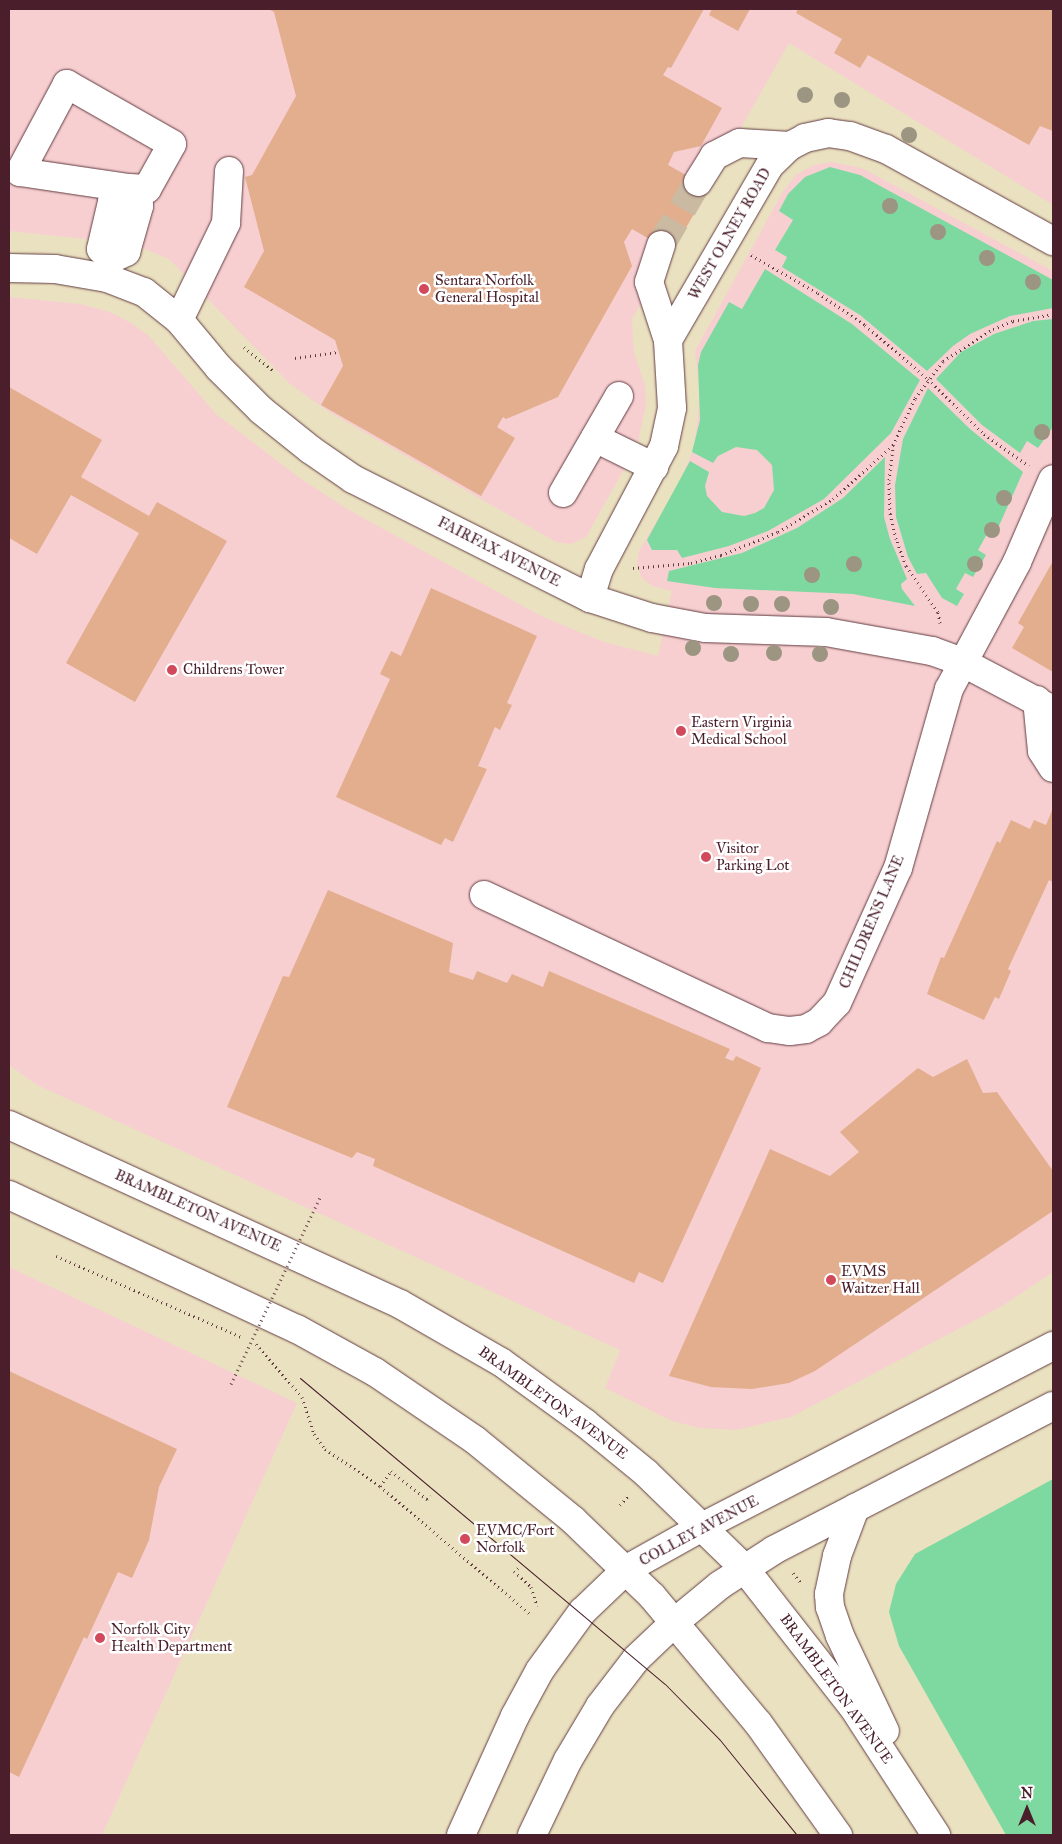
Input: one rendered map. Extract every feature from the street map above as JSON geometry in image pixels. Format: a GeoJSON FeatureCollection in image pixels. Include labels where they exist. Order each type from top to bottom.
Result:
{"type":"FeatureCollection","features":[{"type":"Feature","properties":{"kind":"main road"},"geometry":{"type":"LineString","coordinates":[[109,268],[126,252],[139,206],[128,192],[20,172],[67,84],[172,144],[147,189],[128,192]]}},
{"type":"Feature","properties":{"kind":"main road","name":"WEST OLNEY ROAD"},"geometry":{"type":"LineString","coordinates":[[668,340],[770,164],[790,146],[806,138],[828,133],[850,136],[886,149],[1053,241]]}},
{"type":"Feature","properties":{"kind":"main road"},"geometry":{"type":"LineString","coordinates":[[698,182],[714,156],[740,143],[790,146]]}},
{"type":"Feature","properties":{"kind":"main road"},"geometry":{"type":"LineString","coordinates":[[179,320],[226,223],[229,171]]}},
{"type":"Feature","properties":{"kind":"main road"},"geometry":{"type":"LineString","coordinates":[[590,598],[599,569],[664,446],[672,408],[668,340],[649,282],[661,246]]}},
{"type":"Feature","properties":{"kind":"main road","name":"FAIRFAX AVENUE"},"geometry":{"type":"LineString","coordinates":[[9,268],[109,268],[144,292],[179,320],[219,368],[261,410],[353,479],[590,598],[652,618],[696,626],[826,632],[878,639],[962,662],[1045,705]]}},
{"type":"Feature","properties":{"kind":"main road"},"geometry":{"type":"LineString","coordinates":[[563,493],[619,396]]}},
{"type":"Feature","properties":{"kind":"main road"},"geometry":{"type":"LineString","coordinates":[[595,438],[654,467]]}},
{"type":"Feature","properties":{"kind":"main road","name":"CHILDRENS LANE"},"geometry":{"type":"LineString","coordinates":[[484,895],[768,1028],[790,1031],[806,1029],[830,1013],[837,1003],[898,868],[942,706],[962,662],[1017,562],[1043,473]]}},
{"type":"Feature","properties":{"kind":"main road"},"geometry":{"type":"LineString","coordinates":[[1045,705],[1042,751],[1053,768]]}},
{"type":"Feature","properties":{"kind":"main road","name":"BRAMBLETON AVENUE"},"geometry":{"type":"LineString","coordinates":[[10,1125],[391,1300],[452,1332],[501,1362],[585,1423],[704,1526],[744,1568],[847,1699],[936,1835]]}},
{"type":"Feature","properties":{"kind":"main road"},"geometry":{"type":"LineString","coordinates":[[9,1195],[214,1289],[375,1372],[445,1418],[501,1461],[627,1569],[675,1622],[758,1723],[838,1835]]}},
{"type":"Feature","properties":{"kind":"main road","name":"COLLEY AVENUE"},"geometry":{"type":"LineString","coordinates":[[461,1835],[515,1716],[540,1670],[582,1612],[627,1569],[704,1526],[1053,1346]]}},
{"type":"Feature","properties":{"kind":"main road"},"geometry":{"type":"LineString","coordinates":[[532,1835],[568,1760],[600,1706],[636,1659],[675,1622],[744,1568],[855,1508],[1053,1406]]}},
{"type":"Feature","properties":{"kind":"main road"},"geometry":{"type":"LineString","coordinates":[[855,1508],[837,1556],[829,1594],[830,1607],[840,1636],[936,1835]]}},
{"type":"Feature","properties":{"kind":"path"},"geometry":{"type":"LineString","coordinates":[[746,252],[818,293],[865,325],[928,379],[984,434],[1043,473]]}},
{"type":"Feature","properties":{"kind":"path"},"geometry":{"type":"LineString","coordinates":[[940,629],[941,618],[906,566],[896,540],[890,514],[889,489],[893,444],[915,398],[943,361],[992,329],[1013,321],[1053,314]]}},
{"type":"Feature","properties":{"kind":"path"},"geometry":{"type":"LineString","coordinates":[[244,347],[274,371]]}},
{"type":"Feature","properties":{"kind":"path"},"geometry":{"type":"LineString","coordinates":[[295,358],[338,352]]}},
{"type":"Feature","properties":{"kind":"path"},"geometry":{"type":"LineString","coordinates":[[633,568],[713,557],[778,532],[833,498],[893,444]]}},
{"type":"Feature","properties":{"kind":"path"},"geometry":{"type":"LineString","coordinates":[[231,1384],[321,1195]]}},
{"type":"Feature","properties":{"kind":"path"},"geometry":{"type":"LineString","coordinates":[[56,1256],[257,1344],[302,1397],[314,1434],[325,1449],[380,1486],[530,1614]]}},
{"type":"Feature","properties":{"kind":"path"},"geometry":{"type":"LineString","coordinates":[[380,1486],[391,1471],[428,1499],[431,1496]]}},
{"type":"Feature","properties":{"kind":"path"},"geometry":{"type":"LineString","coordinates":[[620,1505],[629,1494]]}},
{"type":"Feature","properties":{"kind":"path"},"geometry":{"type":"LineString","coordinates":[[788,1566],[807,1590]]}},
{"type":"Feature","properties":{"kind":"path"},"geometry":{"type":"LineString","coordinates":[[518,1568],[514,1571],[531,1587],[537,1606]]}},
{"type":"Feature","properties":{"kind":"shaded area","name":"Sentara Norfolk General Hospital"},"geometry":{"type":"Polygon","coordinates":[[[9,9],[1053,9],[1053,205],[789,43],[632,319],[634,352],[645,386],[646,405],[637,446],[586,537],[572,544],[556,542],[329,412],[290,384],[169,259],[133,244],[9,231],[9,9]]]}},
{"type":"Feature","properties":{"kind":"shaded area","name":"Eastern Virginia Medical School"},"geometry":{"type":"Polygon","coordinates":[[[831,162],[862,168],[1053,271],[1053,1272],[1002,1306],[791,1417],[736,1430],[700,1428],[672,1421],[605,1388],[620,1350],[37,1085],[9,1065],[9,297],[80,304],[110,312],[133,324],[149,336],[216,414],[301,479],[349,510],[543,617],[604,642],[658,656],[672,591],[652,586],[642,578],[637,564],[639,551],[679,483],[694,448],[700,398],[695,351],[782,193],[796,175],[814,165],[831,162]]]}},
{"type":"Feature","properties":{"kind":"shaded area","name":"Norfolk City Health Department"},"geometry":{"type":"Polygon","coordinates":[[[9,1267],[297,1403],[102,1835],[9,1835],[9,1267]]]}},
{"type":"Feature","properties":{"kind":"green space"},"geometry":{"type":"Polygon","coordinates":[[[830,167],[860,175],[1053,280],[1053,308],[1010,316],[970,334],[953,346],[927,371],[860,315],[782,267],[787,257],[775,250],[793,220],[779,211],[788,194],[805,177],[830,167]]]}},
{"type":"Feature","properties":{"kind":"green space"},"geometry":{"type":"Polygon","coordinates":[[[765,269],[852,324],[920,380],[891,433],[824,499],[768,531],[729,546],[682,558],[677,550],[652,550],[647,540],[690,461],[709,472],[705,486],[707,496],[722,512],[744,516],[755,513],[764,508],[774,490],[772,465],[757,450],[736,447],[718,456],[713,463],[692,452],[700,420],[698,365],[701,352],[729,302],[742,309],[765,269]]]}},
{"type":"Feature","properties":{"kind":"green space"},"geometry":{"type":"Polygon","coordinates":[[[1053,319],[1053,427],[1038,448],[1027,441],[1020,453],[982,425],[936,379],[961,352],[994,334],[1033,321],[1053,319]]]}},
{"type":"Feature","properties":{"kind":"green space"},"geometry":{"type":"Polygon","coordinates":[[[928,388],[970,429],[1023,472],[994,537],[987,534],[978,550],[986,555],[973,577],[965,573],[956,589],[964,594],[957,606],[942,598],[926,573],[917,574],[908,557],[896,517],[895,485],[903,439],[928,388]]]}},
{"type":"Feature","properties":{"kind":"green space"},"geometry":{"type":"Polygon","coordinates":[[[885,457],[884,517],[890,539],[907,579],[901,584],[902,589],[915,606],[853,594],[715,588],[667,581],[669,571],[742,553],[797,528],[843,498],[885,457]]]}},
{"type":"Feature","properties":{"kind":"green space"},"geometry":{"type":"Polygon","coordinates":[[[1053,1479],[1053,1835],[1006,1835],[899,1646],[889,1612],[896,1584],[915,1554],[1053,1479]]]}},
{"type":"Feature","properties":{"kind":"building"},"geometry":{"type":"Polygon","coordinates":[[[268,9],[704,9],[671,68],[668,67],[663,75],[722,108],[701,146],[674,152],[668,165],[709,188],[672,252],[632,229],[624,242],[632,266],[558,397],[506,419],[503,417],[497,427],[515,438],[481,496],[321,405],[343,366],[335,340],[244,287],[264,251],[245,177],[252,175],[296,96],[274,12],[268,9]]]}},
{"type":"Feature","properties":{"kind":"building"},"geometry":{"type":"Polygon","coordinates":[[[712,9],[750,9],[738,31],[709,15],[712,9]]]}},
{"type":"Feature","properties":{"kind":"building"},"geometry":{"type":"Polygon","coordinates":[[[798,9],[1053,9],[1053,131],[1040,126],[1029,145],[868,55],[860,68],[834,53],[842,39],[796,13],[798,9]]]}},
{"type":"Feature","properties":{"kind":"building"},"geometry":{"type":"Polygon","coordinates":[[[9,387],[102,440],[81,477],[149,516],[157,502],[227,541],[135,702],[66,663],[139,533],[71,495],[37,554],[9,538],[9,387]]]}},
{"type":"Feature","properties":{"kind":"building"},"geometry":{"type":"Polygon","coordinates":[[[1053,561],[1053,672],[1012,648],[1024,627],[1018,623],[1053,561]]]}},
{"type":"Feature","properties":{"kind":"building"},"geometry":{"type":"Polygon","coordinates":[[[431,588],[537,636],[507,703],[512,705],[500,730],[495,727],[478,766],[487,769],[453,842],[445,838],[441,845],[336,797],[390,679],[380,674],[391,651],[401,656],[431,588]]]}},
{"type":"Feature","properties":{"kind":"building"},"geometry":{"type":"Polygon","coordinates":[[[1053,808],[1053,882],[1049,880],[1008,969],[1011,971],[999,999],[995,997],[984,1020],[927,994],[941,957],[944,958],[997,841],[1000,843],[1011,820],[1030,829],[1034,820],[1046,825],[1053,808]]]}},
{"type":"Feature","properties":{"kind":"building"},"geometry":{"type":"Polygon","coordinates":[[[328,890],[453,943],[449,972],[473,980],[477,971],[507,983],[512,974],[543,987],[549,971],[730,1049],[725,1058],[733,1061],[736,1056],[761,1068],[663,1283],[639,1272],[634,1283],[373,1166],[375,1159],[357,1152],[352,1158],[227,1107],[283,976],[289,977],[328,890]]]}},
{"type":"Feature","properties":{"kind":"building","name":"EVMS Waitzer Hall"},"geometry":{"type":"Polygon","coordinates":[[[967,1059],[983,1093],[997,1092],[1053,1171],[1053,1211],[815,1371],[789,1383],[752,1389],[711,1387],[669,1376],[770,1149],[830,1176],[859,1152],[840,1132],[918,1068],[933,1077],[967,1059]]]}},
{"type":"Feature","properties":{"kind":"building"},"geometry":{"type":"Polygon","coordinates":[[[9,1371],[177,1449],[159,1487],[149,1540],[132,1578],[118,1572],[87,1639],[84,1637],[19,1777],[9,1772],[9,1371]]]}},
{"type":"Feature","properties":{"kind":"tunnel"},"geometry":{"type":"LineString","coordinates":[[661,245],[698,182]]}},
{"type":"Feature","properties":{"kind":"tram line"},"geometry":{"type":"LineString","coordinates":[[300,1378],[665,1684],[720,1740],[797,1835]]}},
{"type":"Feature","properties":{"kind":"place","name":"Sentara Norfolk General Hospital"},"geometry":{"type":"Point","coordinates":[424,289]}},
{"type":"Feature","properties":{"kind":"place","name":"Childrens Tower"},"geometry":{"type":"Point","coordinates":[172,670]}},
{"type":"Feature","properties":{"kind":"place","name":"Eastern Virginia Medical School"},"geometry":{"type":"Point","coordinates":[681,731]}},
{"type":"Feature","properties":{"kind":"place","name":"Visitor Parking Lot"},"geometry":{"type":"Point","coordinates":[706,857]}},
{"type":"Feature","properties":{"kind":"place","name":"EVMS Waitzer Hall"},"geometry":{"type":"Point","coordinates":[831,1280]}},
{"type":"Feature","properties":{"kind":"place","name":"EVMC/Fort Norfolk"},"geometry":{"type":"Point","coordinates":[465,1539]}},
{"type":"Feature","properties":{"kind":"place","name":"Norfolk City Health Department"},"geometry":{"type":"Point","coordinates":[100,1638]}}]}
